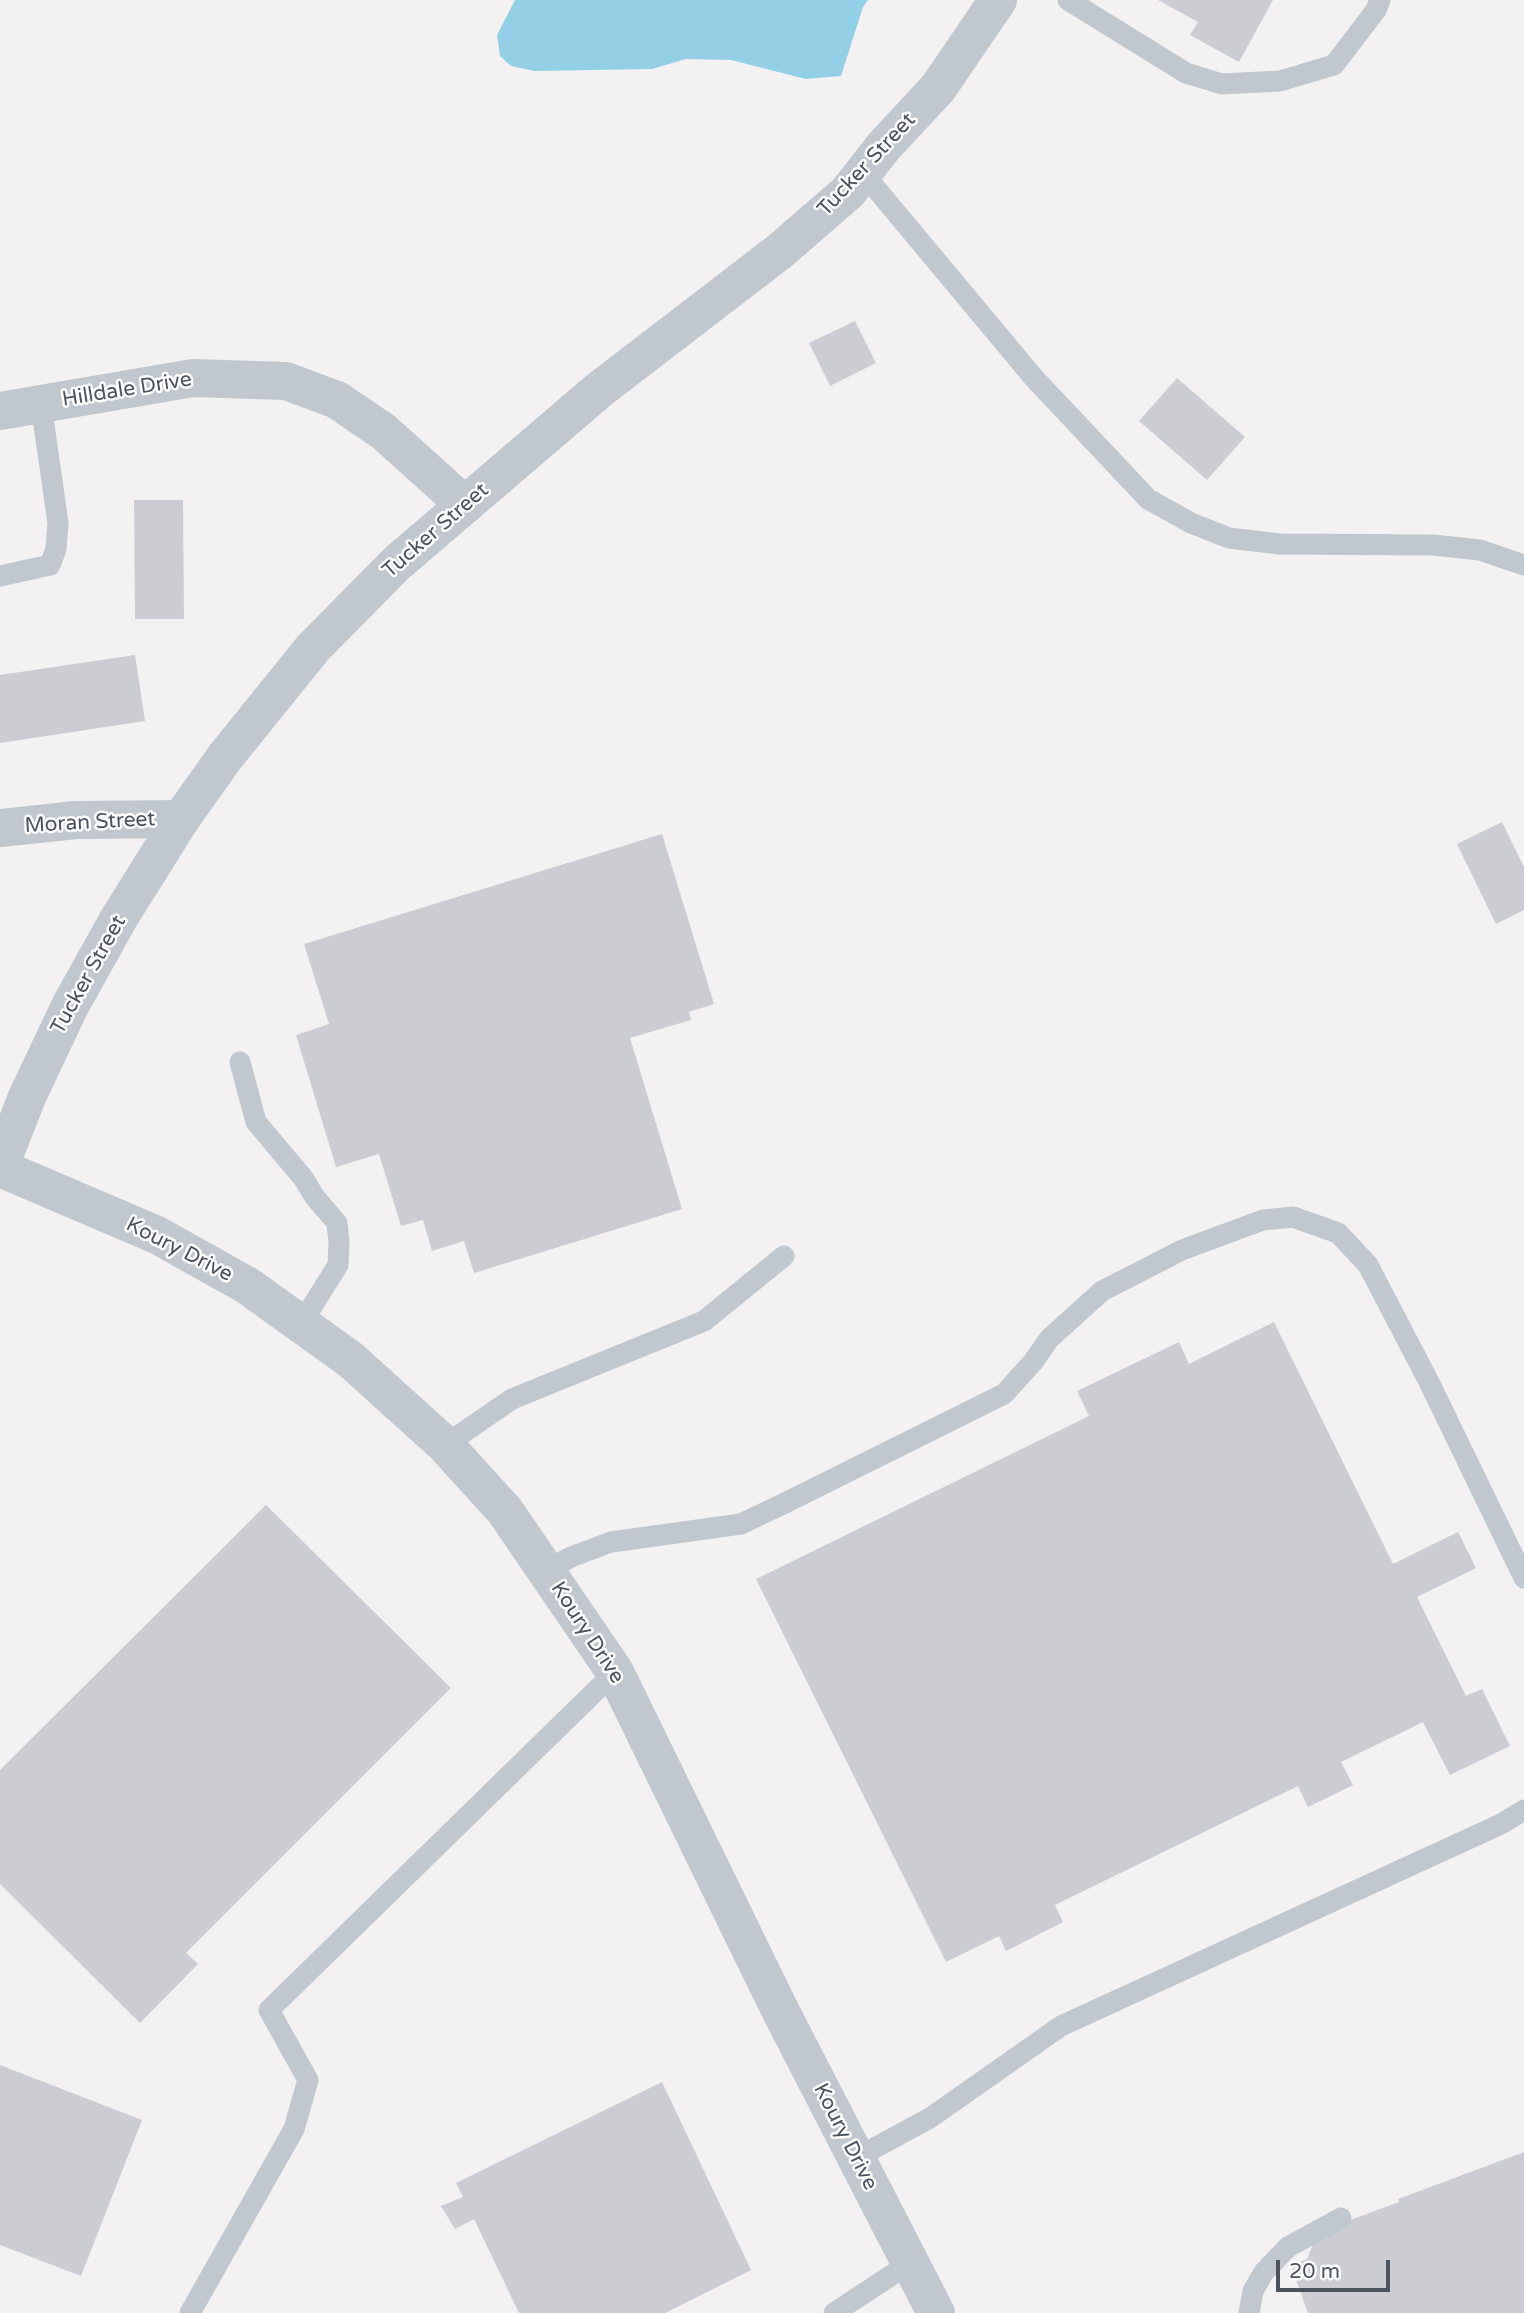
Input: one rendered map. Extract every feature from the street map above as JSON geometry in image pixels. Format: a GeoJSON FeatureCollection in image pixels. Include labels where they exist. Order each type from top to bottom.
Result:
{"type":"FeatureCollection","features":[{"type":"Feature","properties":{"kind":"street","name":"Tucker Street"},"geometry":{"type":"LineString","coordinates":[[0,1167],[27,1097],[69,1006],[119,918],[181,819],[225,757],[313,648],[397,563],[599,390],[780,251],[848,192],[884,146],[938,88],[998,0]]}},
{"type":"Feature","properties":{"kind":"street","name":"Hilldale Drive"},"geometry":{"type":"LineString","coordinates":[[0,411],[193,378],[286,381],[337,400],[384,432],[465,505]]}},
{"type":"Feature","properties":{"kind":"street","name":"Moran Street"},"geometry":{"type":"LineString","coordinates":[[0,828],[76,820],[181,819]]}},
{"type":"Feature","properties":{"kind":"street","name":"Koury Drive"},"geometry":{"type":"LineString","coordinates":[[0,1167],[157,1235],[248,1286],[351,1360],[445,1446],[505,1511],[615,1672],[779,2008],[936,2313]]}},
{"type":"Feature","properties":{"kind":"lane"},"geometry":{"type":"LineString","coordinates":[[1068,0],[1186,73],[1222,84],[1279,81],[1334,65],[1377,10],[1380,0]]}},
{"type":"Feature","properties":{"kind":"lane"},"geometry":{"type":"LineString","coordinates":[[863,173],[1034,378],[1148,499],[1191,523],[1229,538],[1280,544],[1433,545],[1480,550],[1524,565]]}},
{"type":"Feature","properties":{"kind":"lane"},"geometry":{"type":"LineString","coordinates":[[0,576],[50,565],[56,549],[58,523],[41,404]]}},
{"type":"Feature","properties":{"kind":"lane"},"geometry":{"type":"LineString","coordinates":[[240,1062],[256,1122],[337,1223],[340,1242],[338,1265],[301,1324]]}},
{"type":"Feature","properties":{"kind":"lane"},"geometry":{"type":"LineString","coordinates":[[546,1571],[571,1557],[611,1542],[741,1524],[1004,1394],[1033,1362],[1049,1339],[1102,1291],[1182,1250],[1263,1220],[1293,1217],[1338,1233],[1368,1265],[1429,1382],[1524,1578]]}},
{"type":"Feature","properties":{"kind":"lane"},"geometry":{"type":"LineString","coordinates":[[445,1446],[512,1399],[704,1321],[784,1256]]}},
{"type":"Feature","properties":{"kind":"lane"},"geometry":{"type":"LineString","coordinates":[[190,2313],[294,2129],[308,2080],[270,2010],[615,1672]]}},
{"type":"Feature","properties":{"kind":"lane"},"geometry":{"type":"LineString","coordinates":[[856,2158],[930,2118],[1061,2026],[1501,1824],[1524,1811]]}},
{"type":"Feature","properties":{"kind":"lane"},"geometry":{"type":"LineString","coordinates":[[1249,2313],[1253,2291],[1264,2272],[1287,2247],[1340,2218]]}},
{"type":"Feature","properties":{"kind":"lane"},"geometry":{"type":"LineString","coordinates":[[834,2313],[910,2263]]}},
{"type":"Feature","properties":{"kind":"water"},"geometry":{"type":"Polygon","coordinates":[[[515,0],[868,0],[863,7],[841,76],[806,79],[731,60],[686,59],[652,69],[535,71],[511,66],[500,56],[497,35],[515,0]]]}},
{"type":"Feature","properties":{"kind":"building"},"geometry":{"type":"Polygon","coordinates":[[[1158,0],[1273,0],[1239,62],[1190,35],[1198,22],[1158,0]]]}},
{"type":"Feature","properties":{"kind":"building"},"geometry":{"type":"Polygon","coordinates":[[[855,321],[876,363],[830,386],[809,343],[855,321]]]}},
{"type":"Feature","properties":{"kind":"building"},"geometry":{"type":"Polygon","coordinates":[[[1177,378],[1245,437],[1207,480],[1139,421],[1177,378]]]}},
{"type":"Feature","properties":{"kind":"building"},"geometry":{"type":"Polygon","coordinates":[[[134,500],[183,500],[184,619],[135,619],[134,500]]]}},
{"type":"Feature","properties":{"kind":"building"},"geometry":{"type":"Polygon","coordinates":[[[135,655],[145,721],[0,743],[0,675],[135,655]]]}},
{"type":"Feature","properties":{"kind":"building"},"geometry":{"type":"Polygon","coordinates":[[[1502,822],[1524,867],[1524,910],[1496,924],[1457,844],[1502,822]]]}},
{"type":"Feature","properties":{"kind":"building"},"geometry":{"type":"Polygon","coordinates":[[[662,834],[714,1004],[689,1012],[691,1020],[630,1038],[682,1209],[474,1273],[464,1241],[432,1251],[423,1220],[401,1226],[379,1154],[336,1167],[296,1035],[329,1024],[304,944],[662,834]]]}},
{"type":"Feature","properties":{"kind":"building"},"geometry":{"type":"Polygon","coordinates":[[[1274,1322],[1393,1564],[1458,1532],[1476,1568],[1417,1597],[1466,1696],[1482,1689],[1510,1746],[1450,1775],[1423,1722],[1341,1762],[1353,1785],[1308,1807],[1298,1786],[1055,1905],[1063,1922],[1006,1951],[999,1936],[946,1962],[756,1579],[1089,1416],[1077,1391],[1179,1342],[1189,1364],[1274,1322]]]}},
{"type":"Feature","properties":{"kind":"building"},"geometry":{"type":"Polygon","coordinates":[[[266,1505],[451,1688],[186,1953],[198,1964],[140,2023],[0,1884],[0,1770],[266,1505]]]}},
{"type":"Feature","properties":{"kind":"building"},"geometry":{"type":"Polygon","coordinates":[[[0,2065],[142,2120],[81,2276],[0,2245],[0,2065]]]}},
{"type":"Feature","properties":{"kind":"building"},"geometry":{"type":"Polygon","coordinates":[[[662,2082],[751,2270],[665,2313],[519,2313],[474,2219],[455,2229],[441,2206],[463,2197],[456,2183],[662,2082]]]}},
{"type":"Feature","properties":{"kind":"building"},"geometry":{"type":"Polygon","coordinates":[[[1524,2152],[1524,2313],[1308,2313],[1291,2266],[1307,2259],[1318,2232],[1524,2152]]]}}]}
